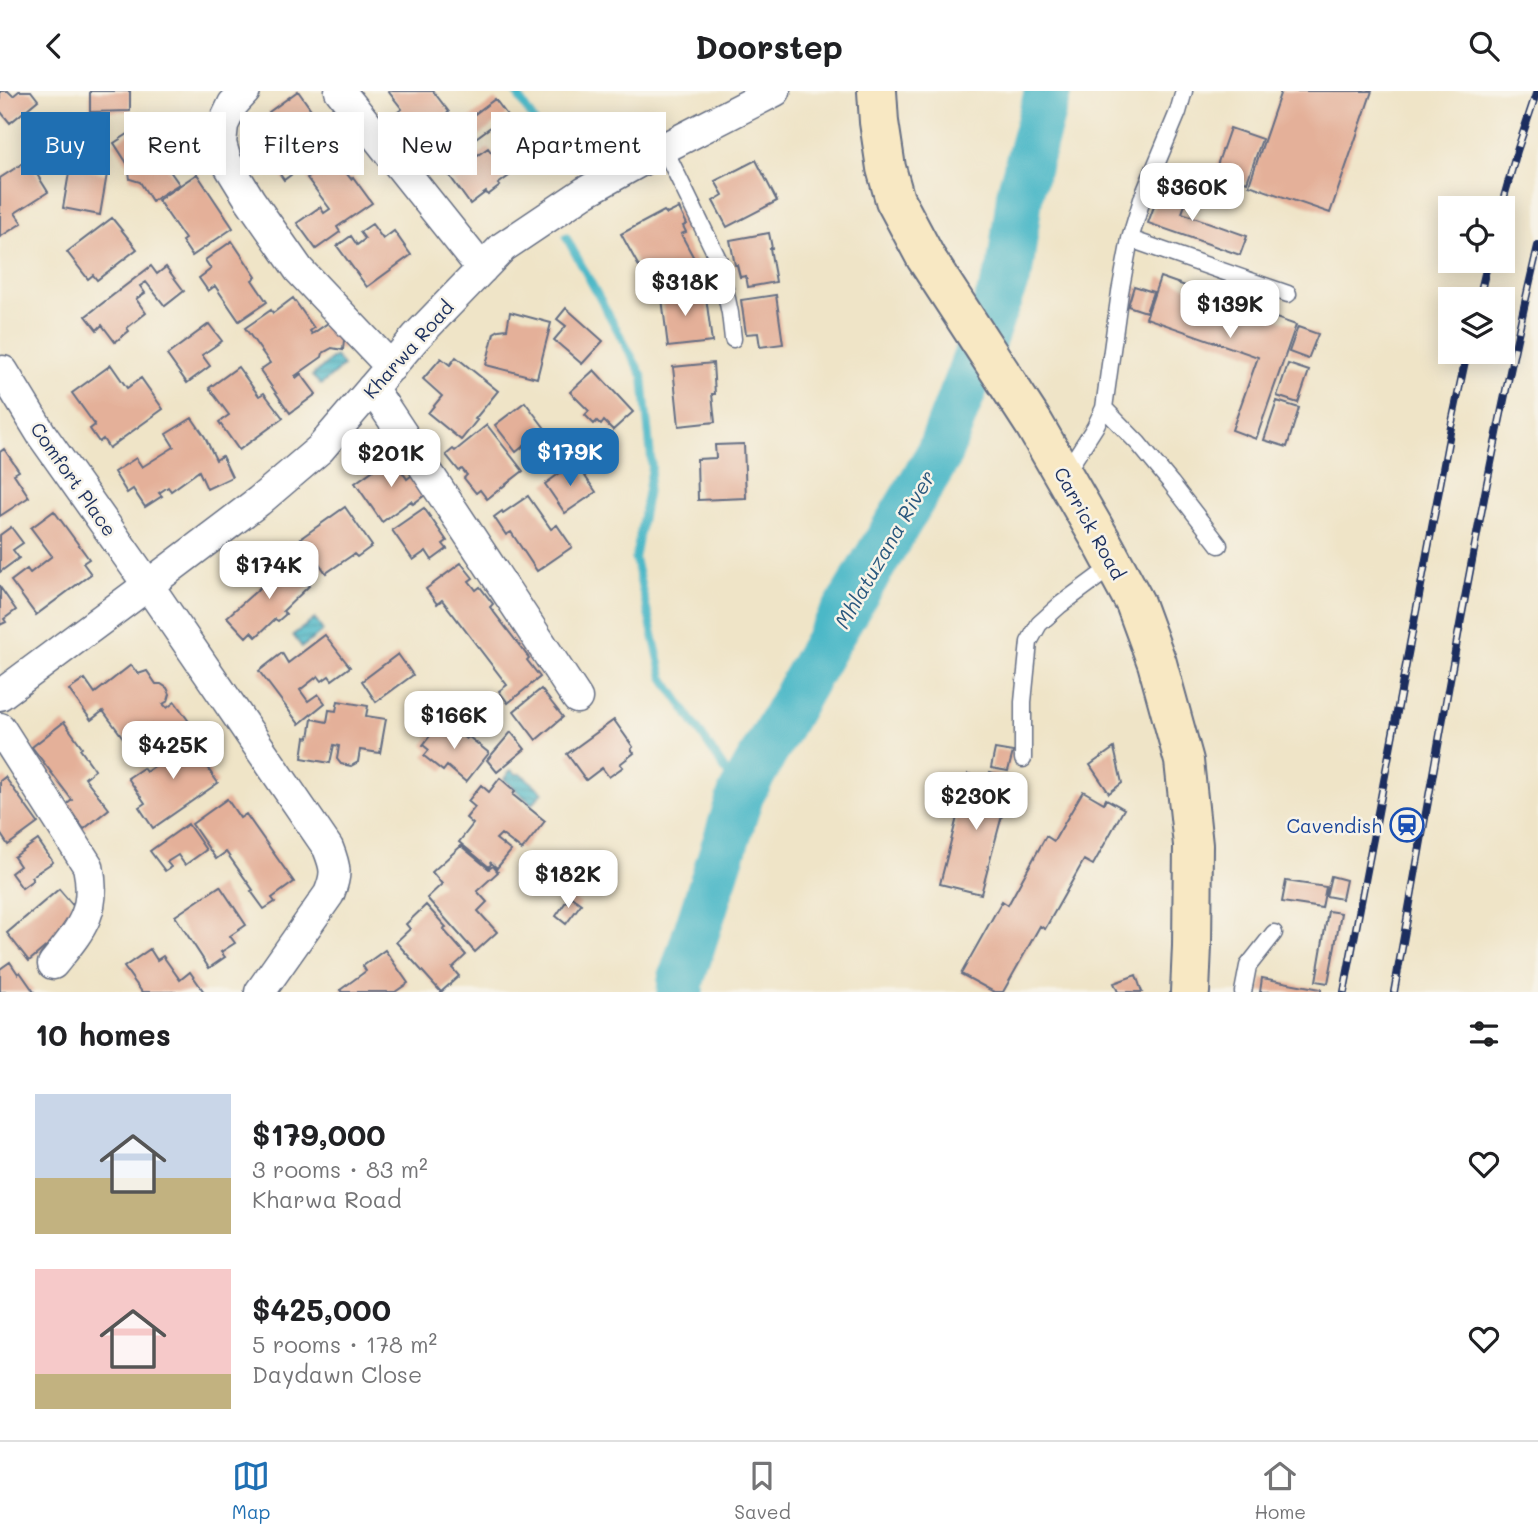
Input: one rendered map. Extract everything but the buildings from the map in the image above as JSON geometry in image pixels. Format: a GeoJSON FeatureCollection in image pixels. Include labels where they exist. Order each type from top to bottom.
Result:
{"type":"FeatureCollection","features":[{"type":"Feature","properties":{"kind":"street"},"geometry":{"type":"LineString","coordinates":[[245,91],[233,104],[223,125],[221,143],[226,161],[299,270],[382,377],[577,698]]}},
{"type":"Feature","properties":{"kind":"street"},"geometry":{"type":"LineString","coordinates":[[340,91],[482,269]]}},
{"type":"Feature","properties":{"kind":"street","name":"Kharwa Road"},"geometry":{"type":"LineString","coordinates":[[666,147],[775,91]]}},
{"type":"Feature","properties":{"kind":"street","name":"Carrick Road"},"geometry":{"type":"LineString","coordinates":[[877,91],[886,168],[895,200],[926,258],[1034,424],[1064,476],[1135,603],[1157,663],[1184,761],[1193,845],[1190,992]]}},
{"type":"Feature","properties":{"kind":"street","name":"Kharwa Road"},"geometry":{"type":"LineString","coordinates":[[0,695],[259,501],[320,449],[416,337],[503,247],[585,192],[616,175]]}},
{"type":"Feature","properties":{"kind":"street","name":"Comfort Place"},"geometry":{"type":"LineString","coordinates":[[3,371],[42,435],[328,848],[335,867],[335,879],[329,894],[260,992]]}},
{"type":"Feature","properties":{"kind":"street"},"geometry":{"type":"LineString","coordinates":[[0,728],[88,866],[92,884],[89,907],[83,922],[53,964]]}},
{"type":"Feature","properties":{"kind":"lane"},"geometry":{"type":"LineString","coordinates":[[1064,476],[1104,408],[1130,239],[1143,196],[1184,91]]}},
{"type":"Feature","properties":{"kind":"lane"},"geometry":{"type":"LineString","coordinates":[[666,152],[719,261],[733,339]]}},
{"type":"Feature","properties":{"kind":"lane"},"geometry":{"type":"LineString","coordinates":[[1130,239],[1288,294]]}},
{"type":"Feature","properties":{"kind":"lane"},"geometry":{"type":"LineString","coordinates":[[1104,408],[1146,453],[1219,545]]}},
{"type":"Feature","properties":{"kind":"lane"},"geometry":{"type":"LineString","coordinates":[[1023,759],[1023,702],[1029,642],[1039,624],[1114,565]]}},
{"type":"Feature","properties":{"kind":"lane"},"geometry":{"type":"LineString","coordinates":[[1244,992],[1248,965],[1274,933]]}},
{"type":"Feature","properties":{"kind":"water"},"geometry":{"type":"Polygon","coordinates":[[[335,356],[343,366],[321,385],[312,376],[335,356]]]}},
{"type":"Feature","properties":{"kind":"water"},"geometry":{"type":"Polygon","coordinates":[[[315,619],[323,631],[302,647],[293,635],[315,619]]]}},
{"type":"Feature","properties":{"kind":"water"},"geometry":{"type":"Polygon","coordinates":[[[511,770],[521,774],[543,792],[532,804],[504,779],[511,770]]]}},
{"type":"Feature","properties":{"kind":"waterway"},"geometry":{"type":"LineString","coordinates":[[515,91],[528,112]]}},
{"type":"Feature","properties":{"kind":"waterway","name":"Mhlatuzana River"},"geometry":{"type":"LineString","coordinates":[[680,992],[681,980],[741,794],[825,645],[938,456],[1010,269],[1020,193],[1048,91]]}},
{"type":"Feature","properties":{"kind":"waterway"},"geometry":{"type":"LineString","coordinates":[[566,237],[643,377],[652,468],[635,559],[663,677],[741,794]]}},
{"type":"Feature","properties":{"kind":"railway"},"geometry":{"type":"LineString","coordinates":[[1504,196],[1537,91]]}},
{"type":"Feature","properties":{"kind":"railway"},"geometry":{"type":"LineString","coordinates":[[1394,992],[1479,525],[1538,246]]}},
{"type":"Feature","properties":{"kind":"railway"},"geometry":{"type":"LineString","coordinates":[[1482,287],[1485,273]]}},
{"type":"Feature","properties":{"kind":"railway"},"geometry":{"type":"LineString","coordinates":[[1344,992],[1464,364]]}},
{"type":"Feature","properties":{"kind":"place","name":"Cavendish"},"geometry":{"type":"Point","coordinates":[1407,825]}}]}
